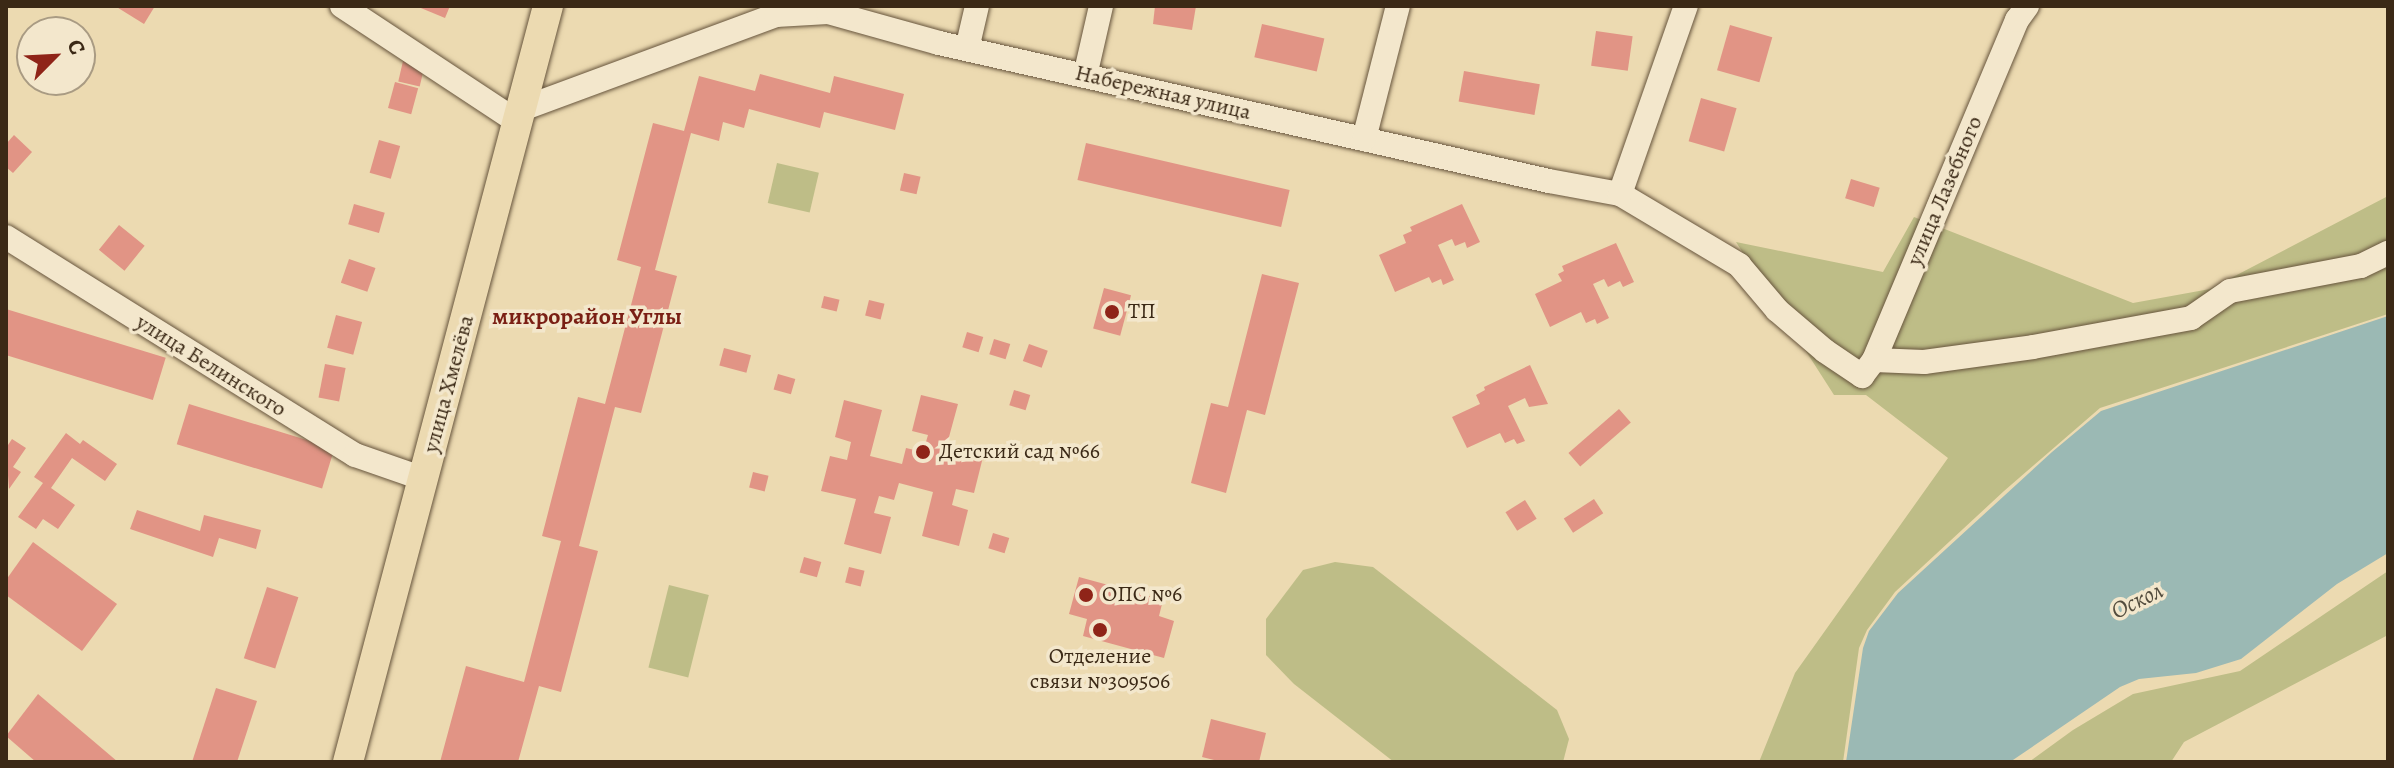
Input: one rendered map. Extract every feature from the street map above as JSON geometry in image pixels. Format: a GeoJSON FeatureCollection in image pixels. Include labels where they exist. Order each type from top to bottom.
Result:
{"type":"FeatureCollection","features":[{"type":"Feature","properties":{"kind":"main road","name":"улица Хмелёва"},"geometry":{"type":"LineString","coordinates":[[348,762],[548,6]]}},
{"type":"Feature","properties":{"kind":"street"},"geometry":{"type":"LineString","coordinates":[[342,6],[520,116]]}},
{"type":"Feature","properties":{"kind":"street"},"geometry":{"type":"LineString","coordinates":[[967,49],[977,6]]}},
{"type":"Feature","properties":{"kind":"street"},"geometry":{"type":"LineString","coordinates":[[1085,76],[1101,6]]}},
{"type":"Feature","properties":{"kind":"street"},"geometry":{"type":"LineString","coordinates":[[1364,139],[1398,6]]}},
{"type":"Feature","properties":{"kind":"street"},"geometry":{"type":"LineString","coordinates":[[1620,194],[1686,6]]}},
{"type":"Feature","properties":{"kind":"street","name":"улица Лазебного"},"geometry":{"type":"LineString","coordinates":[[1868,368],[2017,20],[2027,6]]}},
{"type":"Feature","properties":{"kind":"street","name":"Набережная улица"},"geometry":{"type":"LineString","coordinates":[[520,116],[776,15],[828,12],[967,49],[1620,194],[1739,265],[1777,310],[1825,351],[1868,368]]}},
{"type":"Feature","properties":{"kind":"street","name":"улица Белинского"},"geometry":{"type":"LineString","coordinates":[[6,237],[355,455],[424,479]]}},
{"type":"Feature","properties":{"kind":"street"},"geometry":{"type":"LineString","coordinates":[[1868,368],[1986,353],[2191,318],[2230,291],[2361,266],[2388,253]]}},
{"type":"Feature","properties":{"kind":"shaded area"},"geometry":{"type":"Polygon","coordinates":[[[777,163],[819,173],[810,213],[768,203],[777,163]]]}},
{"type":"Feature","properties":{"kind":"shaded area"},"geometry":{"type":"Polygon","coordinates":[[[2388,196],[2388,314],[2100,408],[1895,592],[1867,630],[1859,648],[1843,762],[1759,762],[1795,673],[1948,458],[1866,395],[1834,395],[1736,242],[1883,272],[1914,217],[2133,303],[2210,289],[2388,196]]]}},
{"type":"Feature","properties":{"kind":"shaded area"},"geometry":{"type":"Polygon","coordinates":[[[1335,562],[1373,567],[1557,710],[1569,739],[1563,762],[1394,762],[1294,684],[1266,655],[1266,619],[1303,570],[1335,562]]]}},
{"type":"Feature","properties":{"kind":"shaded area"},"geometry":{"type":"Polygon","coordinates":[[[2388,571],[2388,635],[2184,742],[2171,762],[2029,762],[2073,730],[2133,694],[2240,671],[2388,571]]]}},
{"type":"Feature","properties":{"kind":"shaded area"},"geometry":{"type":"Polygon","coordinates":[[[669,585],[709,595],[688,677],[648,667],[669,585]]]}},
{"type":"Feature","properties":{"kind":"water","name":"Оскол"},"geometry":{"type":"Polygon","coordinates":[[[2388,316],[2388,553],[2337,584],[2241,659],[2196,673],[2139,679],[2120,687],[2010,762],[1846,762],[1863,648],[1869,631],[1898,593],[2101,411],[2388,316]]]}},
{"type":"Feature","properties":{"kind":"building"},"geometry":{"type":"Polygon","coordinates":[[[115,6],[155,6],[144,24],[115,6]]]}},
{"type":"Feature","properties":{"kind":"building"},"geometry":{"type":"Polygon","coordinates":[[[416,6],[450,6],[445,18],[416,6]]]}},
{"type":"Feature","properties":{"kind":"building"},"geometry":{"type":"Polygon","coordinates":[[[1155,6],[1196,6],[1192,30],[1153,24],[1155,6]]]}},
{"type":"Feature","properties":{"kind":"building"},"geometry":{"type":"Polygon","coordinates":[[[1262,24],[1324,38],[1317,72],[1254,57],[1262,24]]]}},
{"type":"Feature","properties":{"kind":"building"},"geometry":{"type":"Polygon","coordinates":[[[1730,25],[1772,37],[1759,82],[1717,70],[1730,25]]]}},
{"type":"Feature","properties":{"kind":"building"},"geometry":{"type":"Polygon","coordinates":[[[1596,31],[1633,36],[1628,71],[1591,66],[1596,31]]]}},
{"type":"Feature","properties":{"kind":"building"},"geometry":{"type":"Polygon","coordinates":[[[403,61],[424,66],[420,86],[398,81],[403,61]]]}},
{"type":"Feature","properties":{"kind":"building"},"geometry":{"type":"Polygon","coordinates":[[[1464,71],[1540,84],[1534,115],[1459,102],[1464,71]]]}},
{"type":"Feature","properties":{"kind":"building"},"geometry":{"type":"Polygon","coordinates":[[[760,74],[830,93],[834,76],[904,94],[895,130],[824,112],[820,128],[749,109],[744,128],[723,122],[719,141],[691,133],[655,270],[677,276],[641,413],[615,407],[579,546],[598,551],[561,692],[539,686],[518,762],[440,762],[466,666],[524,682],[561,541],[542,536],[578,397],[605,404],[641,267],[617,260],[653,123],[684,131],[699,76],[755,91],[760,74]]]}},
{"type":"Feature","properties":{"kind":"building"},"geometry":{"type":"Polygon","coordinates":[[[395,82],[418,88],[411,114],[388,108],[395,82]]]}},
{"type":"Feature","properties":{"kind":"building"},"geometry":{"type":"Polygon","coordinates":[[[1701,98],[1737,108],[1724,151],[1689,141],[1701,98]]]}},
{"type":"Feature","properties":{"kind":"building"},"geometry":{"type":"Polygon","coordinates":[[[14,135],[32,152],[13,173],[6,167],[6,144],[14,135]]]}},
{"type":"Feature","properties":{"kind":"building"},"geometry":{"type":"Polygon","coordinates":[[[379,140],[400,146],[391,179],[370,173],[379,140]]]}},
{"type":"Feature","properties":{"kind":"building"},"geometry":{"type":"Polygon","coordinates":[[[1086,143],[1290,190],[1281,227],[1077,180],[1086,143]]]}},
{"type":"Feature","properties":{"kind":"building"},"geometry":{"type":"Polygon","coordinates":[[[904,173],[921,177],[917,194],[900,191],[904,173]]]}},
{"type":"Feature","properties":{"kind":"building"},"geometry":{"type":"Polygon","coordinates":[[[1851,179],[1880,188],[1874,207],[1845,198],[1851,179]]]}},
{"type":"Feature","properties":{"kind":"building"},"geometry":{"type":"Polygon","coordinates":[[[354,204],[385,213],[379,233],[348,224],[354,204]]]}},
{"type":"Feature","properties":{"kind":"building"},"geometry":{"type":"Polygon","coordinates":[[[1462,204],[1480,242],[1467,248],[1465,242],[1455,246],[1452,239],[1438,245],[1454,280],[1443,285],[1441,279],[1432,283],[1429,277],[1395,292],[1379,255],[1406,243],[1403,235],[1412,231],[1410,227],[1462,204]]]}},
{"type":"Feature","properties":{"kind":"building"},"geometry":{"type":"Polygon","coordinates":[[[119,225],[145,246],[125,271],[99,250],[119,225]]]}},
{"type":"Feature","properties":{"kind":"building"},"geometry":{"type":"Polygon","coordinates":[[[1616,243],[1634,282],[1623,287],[1620,281],[1608,287],[1604,279],[1593,284],[1609,318],[1597,324],[1595,319],[1586,323],[1581,312],[1550,327],[1535,294],[1562,281],[1558,274],[1564,271],[1562,266],[1616,243]]]}},
{"type":"Feature","properties":{"kind":"building"},"geometry":{"type":"Polygon","coordinates":[[[349,259],[375,268],[367,292],[341,283],[349,259]]]}},
{"type":"Feature","properties":{"kind":"building"},"geometry":{"type":"Polygon","coordinates":[[[1262,274],[1299,283],[1265,415],[1247,410],[1226,493],[1191,483],[1211,403],[1228,407],[1262,274]]]}},
{"type":"Feature","properties":{"kind":"building","name":"ТП"},"geometry":{"type":"Polygon","coordinates":[[[1104,288],[1131,295],[1120,336],[1093,329],[1104,288]]]}},
{"type":"Feature","properties":{"kind":"building"},"geometry":{"type":"Polygon","coordinates":[[[824,296],[840,300],[837,312],[821,308],[824,296]]]}},
{"type":"Feature","properties":{"kind":"building"},"geometry":{"type":"Polygon","coordinates":[[[869,300],[885,304],[881,319],[865,316],[869,300]]]}},
{"type":"Feature","properties":{"kind":"building"},"geometry":{"type":"Polygon","coordinates":[[[6,309],[166,358],[153,400],[6,355],[6,309]]]}},
{"type":"Feature","properties":{"kind":"building"},"geometry":{"type":"Polygon","coordinates":[[[336,315],[362,322],[353,355],[327,348],[336,315]]]}},
{"type":"Feature","properties":{"kind":"building"},"geometry":{"type":"Polygon","coordinates":[[[967,332],[983,337],[979,352],[962,347],[967,332]]]}},
{"type":"Feature","properties":{"kind":"building"},"geometry":{"type":"Polygon","coordinates":[[[994,339],[1010,344],[1006,359],[989,354],[994,339]]]}},
{"type":"Feature","properties":{"kind":"building"},"geometry":{"type":"Polygon","coordinates":[[[1029,344],[1048,351],[1042,368],[1023,361],[1029,344]]]}},
{"type":"Feature","properties":{"kind":"building"},"geometry":{"type":"Polygon","coordinates":[[[724,348],[751,355],[746,373],[719,365],[724,348]]]}},
{"type":"Feature","properties":{"kind":"building"},"geometry":{"type":"Polygon","coordinates":[[[325,364],[346,368],[339,401],[319,397],[325,364]]]}},
{"type":"Feature","properties":{"kind":"building"},"geometry":{"type":"Polygon","coordinates":[[[1530,365],[1548,404],[1529,407],[1525,398],[1508,406],[1525,441],[1517,444],[1514,439],[1505,443],[1500,433],[1467,448],[1452,417],[1480,404],[1476,395],[1485,390],[1484,387],[1530,365]]]}},
{"type":"Feature","properties":{"kind":"building"},"geometry":{"type":"Polygon","coordinates":[[[778,374],[795,379],[791,394],[774,389],[778,374]]]}},
{"type":"Feature","properties":{"kind":"building"},"geometry":{"type":"Polygon","coordinates":[[[1014,390],[1030,395],[1026,410],[1009,405],[1014,390]]]}},
{"type":"Feature","properties":{"kind":"building"},"geometry":{"type":"Polygon","coordinates":[[[921,395],[958,404],[946,448],[983,457],[974,493],[956,489],[952,505],[968,510],[959,546],[922,536],[933,492],[899,483],[894,500],[879,496],[874,513],[891,517],[881,554],[844,544],[856,499],[821,491],[830,456],[847,460],[851,442],[835,437],[844,400],[882,410],[870,456],[902,464],[906,448],[923,452],[928,435],[912,431],[921,395]]]}},
{"type":"Feature","properties":{"kind":"building"},"geometry":{"type":"Polygon","coordinates":[[[189,404],[334,448],[322,489],[177,444],[189,404]]]}},
{"type":"Feature","properties":{"kind":"building"},"geometry":{"type":"Polygon","coordinates":[[[1619,409],[1631,423],[1580,467],[1568,453],[1619,409]]]}},
{"type":"Feature","properties":{"kind":"building"},"geometry":{"type":"Polygon","coordinates":[[[66,433],[80,444],[83,440],[117,464],[105,481],[72,458],[51,488],[75,505],[58,529],[43,519],[36,529],[18,517],[43,483],[34,477],[66,433]]]}},
{"type":"Feature","properties":{"kind":"building"},"geometry":{"type":"Polygon","coordinates":[[[12,439],[26,448],[13,467],[21,472],[9,489],[6,448],[12,439]]]}},
{"type":"Feature","properties":{"kind":"building"},"geometry":{"type":"Polygon","coordinates":[[[753,472],[769,476],[765,491],[749,488],[753,472]]]}},
{"type":"Feature","properties":{"kind":"building"},"geometry":{"type":"Polygon","coordinates":[[[1594,499],[1603,513],[1573,533],[1564,519],[1594,499]]]}},
{"type":"Feature","properties":{"kind":"building"},"geometry":{"type":"Polygon","coordinates":[[[1525,500],[1537,519],[1517,531],[1505,512],[1525,500]]]}},
{"type":"Feature","properties":{"kind":"building"},"geometry":{"type":"Polygon","coordinates":[[[137,510],[200,531],[204,515],[261,530],[256,549],[219,538],[213,557],[130,529],[137,510]]]}},
{"type":"Feature","properties":{"kind":"building"},"geometry":{"type":"Polygon","coordinates":[[[993,533],[1009,538],[1005,553],[988,548],[993,533]]]}},
{"type":"Feature","properties":{"kind":"building"},"geometry":{"type":"Polygon","coordinates":[[[33,542],[117,604],[82,651],[6,595],[6,580],[33,542]]]}},
{"type":"Feature","properties":{"kind":"building"},"geometry":{"type":"Polygon","coordinates":[[[804,557],[821,562],[817,577],[800,572],[804,557]]]}},
{"type":"Feature","properties":{"kind":"building"},"geometry":{"type":"Polygon","coordinates":[[[849,567],[865,571],[861,586],[845,583],[849,567]]]}},
{"type":"Feature","properties":{"kind":"building"},"geometry":{"type":"Polygon","coordinates":[[[1079,577],[1163,600],[1159,616],[1174,621],[1164,658],[1083,636],[1087,619],[1069,614],[1079,577]]]}},
{"type":"Feature","properties":{"kind":"building"},"geometry":{"type":"Polygon","coordinates":[[[267,587],[298,597],[275,669],[244,658],[267,587]]]}},
{"type":"Feature","properties":{"kind":"building"},"geometry":{"type":"Polygon","coordinates":[[[216,688],[257,701],[237,762],[192,762],[216,688]]]}},
{"type":"Feature","properties":{"kind":"building"},"geometry":{"type":"Polygon","coordinates":[[[38,694],[118,762],[36,762],[6,736],[38,694]]]}},
{"type":"Feature","properties":{"kind":"building"},"geometry":{"type":"Polygon","coordinates":[[[1211,719],[1266,733],[1259,762],[1222,762],[1202,757],[1211,719]]]}},
{"type":"Feature","properties":{"kind":"place","name":"ТП"},"geometry":{"type":"Point","coordinates":[1112,312]}},
{"type":"Feature","properties":{"kind":"place","name":"Детский сад №66"},"geometry":{"type":"Point","coordinates":[923,452]}},
{"type":"Feature","properties":{"kind":"place","name":"ОПС №6"},"geometry":{"type":"Point","coordinates":[1086,595]}},
{"type":"Feature","properties":{"kind":"place","name":"Отделение связи №309506"},"geometry":{"type":"Point","coordinates":[1100,630]}},
{"type":"Feature","properties":{"kind":"district","name":"микрорайон Углы"},"geometry":{"type":"Point","coordinates":[587,317]}}]}
